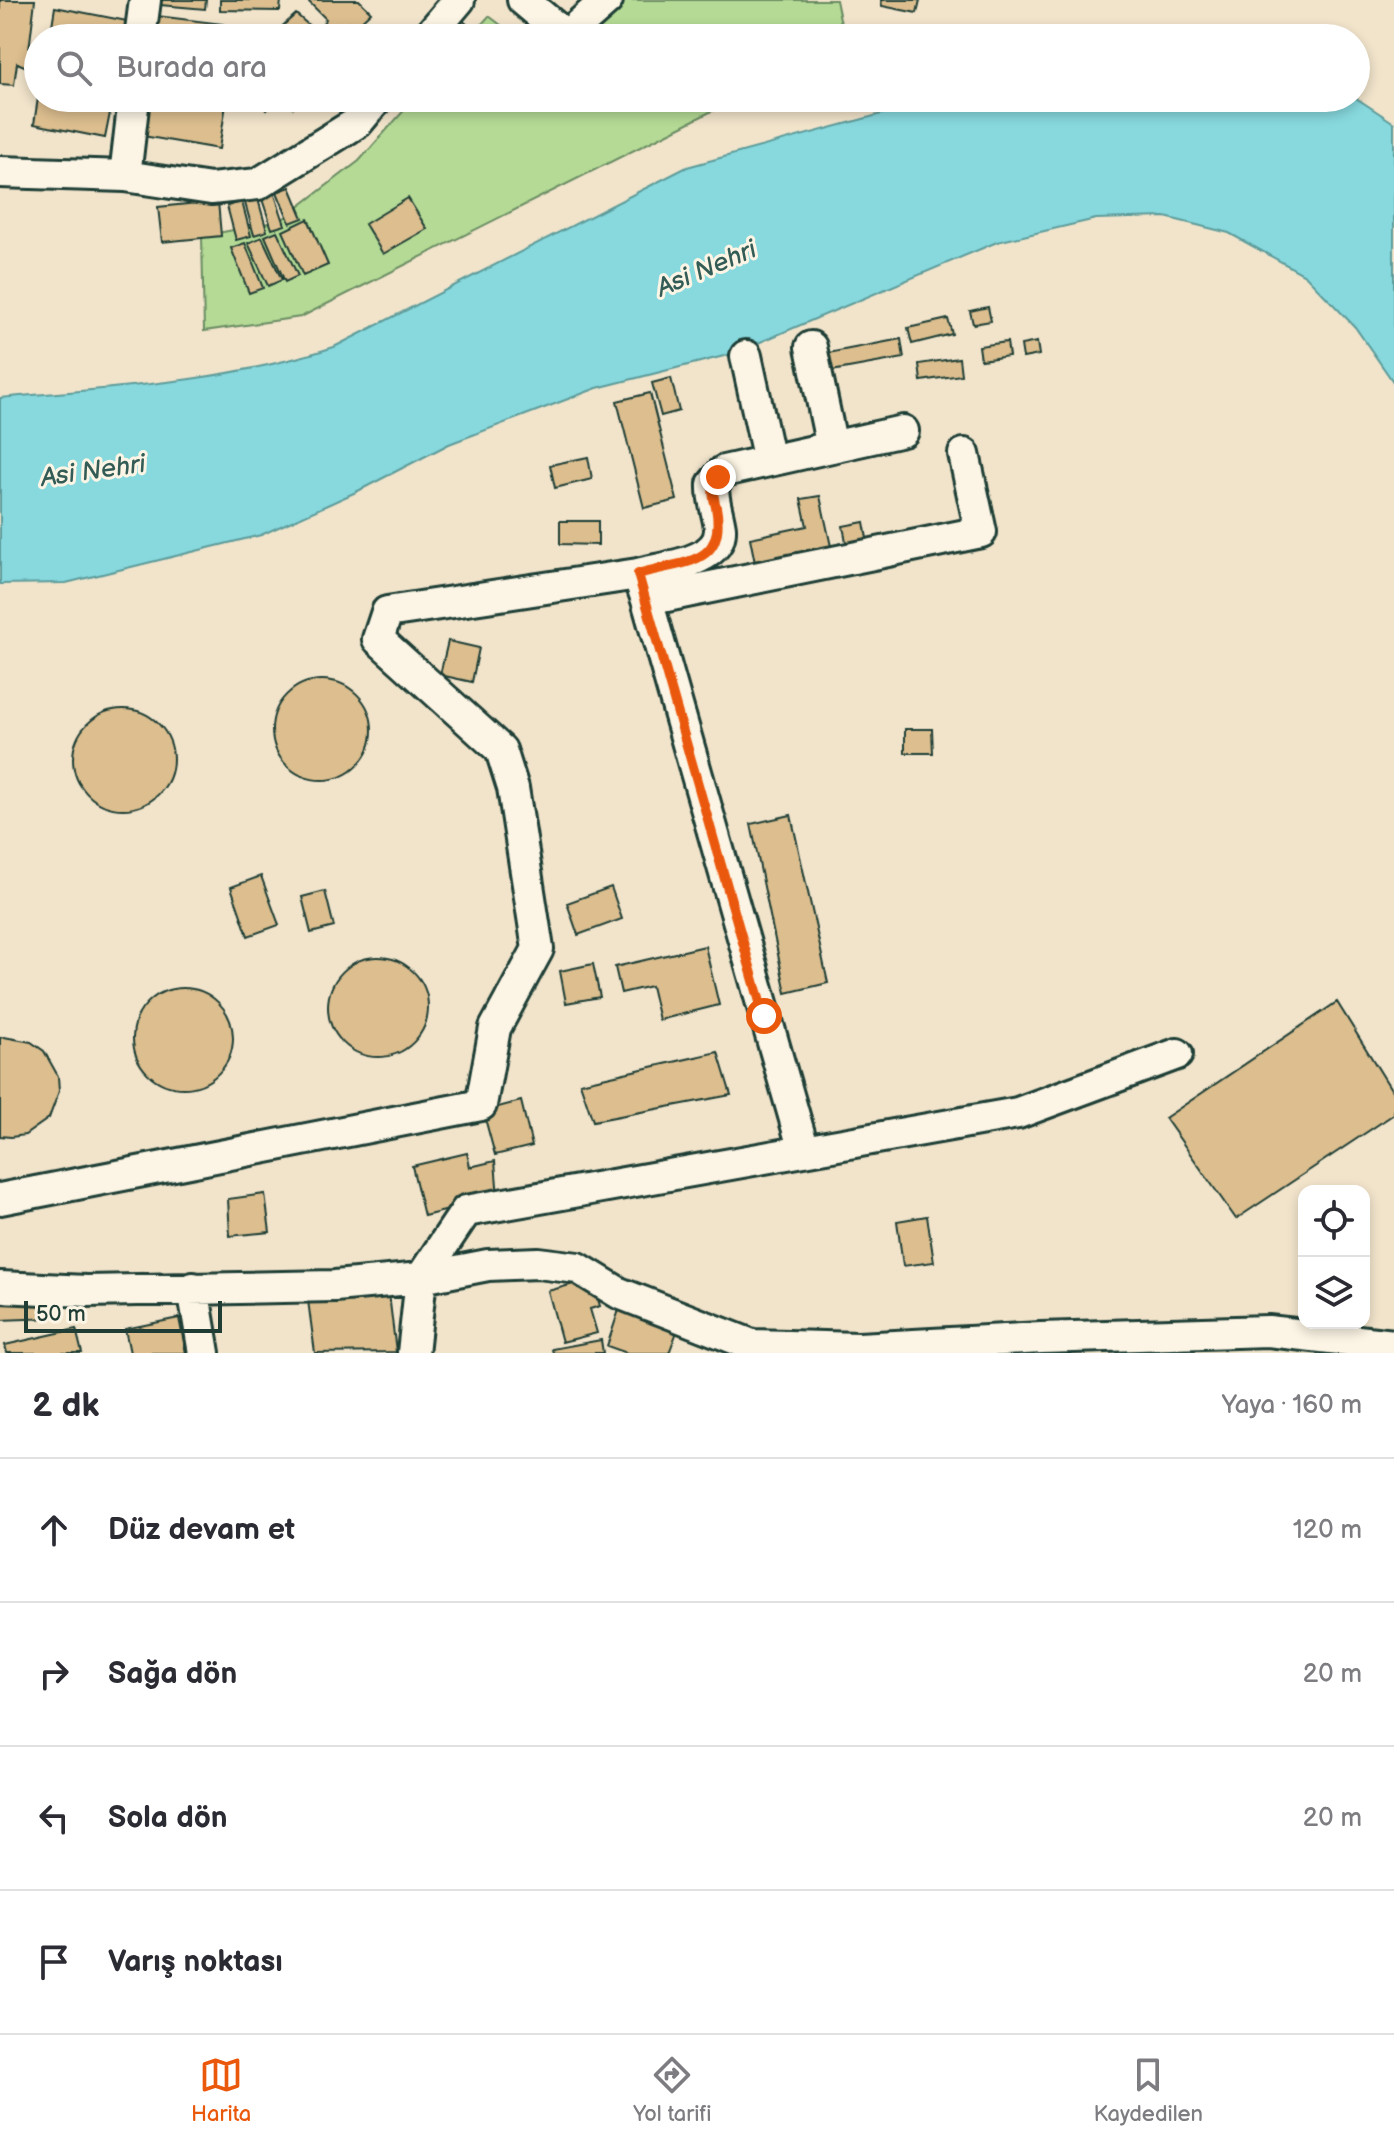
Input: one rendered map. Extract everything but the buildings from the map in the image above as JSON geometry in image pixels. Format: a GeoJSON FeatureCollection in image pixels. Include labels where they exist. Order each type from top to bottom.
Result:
{"type":"FeatureCollection","features":[{"type":"Feature","properties":{"kind":"street"},"geometry":{"type":"LineString","coordinates":[[142,24],[145,0]]}},
{"type":"Feature","properties":{"kind":"street"},"geometry":{"type":"LineString","coordinates":[[439,24],[459,0]]}},
{"type":"Feature","properties":{"kind":"street"},"geometry":{"type":"LineString","coordinates":[[523,0],[552,24]]}},
{"type":"Feature","properties":{"kind":"street"},"geometry":{"type":"LineString","coordinates":[[580,24],[607,0]]}},
{"type":"Feature","properties":{"kind":"street"},"geometry":{"type":"LineString","coordinates":[[125,176],[132,112]]}},
{"type":"Feature","properties":{"kind":"street"},"geometry":{"type":"LineString","coordinates":[[0,172],[125,176],[211,189],[258,184],[358,122],[366,112]]}},
{"type":"Feature","properties":{"kind":"street"},"geometry":{"type":"LineString","coordinates":[[811,347],[832,447]]}},
{"type":"Feature","properties":{"kind":"street"},"geometry":{"type":"LineString","coordinates":[[746,356],[769,461]]}},
{"type":"Feature","properties":{"kind":"street"},"geometry":{"type":"LineString","coordinates":[[642,587],[712,550],[719,536],[713,492],[718,477],[724,471],[903,431]]}},
{"type":"Feature","properties":{"kind":"street"},"geometry":{"type":"LineString","coordinates":[[0,1199],[481,1105],[495,1028],[538,949],[513,788],[501,750],[378,639],[387,612],[642,587],[981,532],[964,454]]}},
{"type":"Feature","properties":{"kind":"street"},"geometry":{"type":"LineString","coordinates":[[642,587],[804,1151]]}},
{"type":"Feature","properties":{"kind":"street"},"geometry":{"type":"LineString","coordinates":[[413,1353],[421,1278],[466,1211],[1018,1113],[1177,1054]]}},
{"type":"Feature","properties":{"kind":"street"},"geometry":{"type":"LineString","coordinates":[[0,1287],[87,1291],[335,1286],[421,1278],[514,1262],[578,1268],[619,1293],[752,1345],[859,1348],[1041,1338],[1268,1331],[1394,1345]]}},
{"type":"Feature","properties":{"kind":"street"},"geometry":{"type":"LineString","coordinates":[[193,1288],[204,1353]]}},
{"type":"Feature","properties":{"kind":"green space"},"geometry":{"type":"Polygon","coordinates":[[[624,0],[836,0],[841,24],[596,24],[624,0]]]}},
{"type":"Feature","properties":{"kind":"green space"},"geometry":{"type":"Polygon","coordinates":[[[489,16],[500,24],[482,24],[489,16]]]}},
{"type":"Feature","properties":{"kind":"green space"},"geometry":{"type":"Polygon","coordinates":[[[403,112],[710,112],[301,317],[204,331],[202,236],[280,221],[359,161],[403,112]]]}},
{"type":"Feature","properties":{"kind":"water","name":"Asi Nehri"},"geometry":{"type":"Polygon","coordinates":[[[1370,107],[1394,123],[1394,383],[1355,327],[1305,275],[1229,233],[1165,217],[1096,219],[997,242],[732,354],[597,388],[449,444],[356,492],[261,535],[66,583],[0,584],[0,398],[211,376],[294,359],[334,347],[687,167],[889,112],[1370,112],[1370,107]]]}},
{"type":"Feature","properties":{"kind":"route"},"geometry":{"type":"LineString","coordinates":[[718,477],[713,484],[713,492],[720,529],[712,550],[699,557],[638,574],[764,1016]]}}]}
